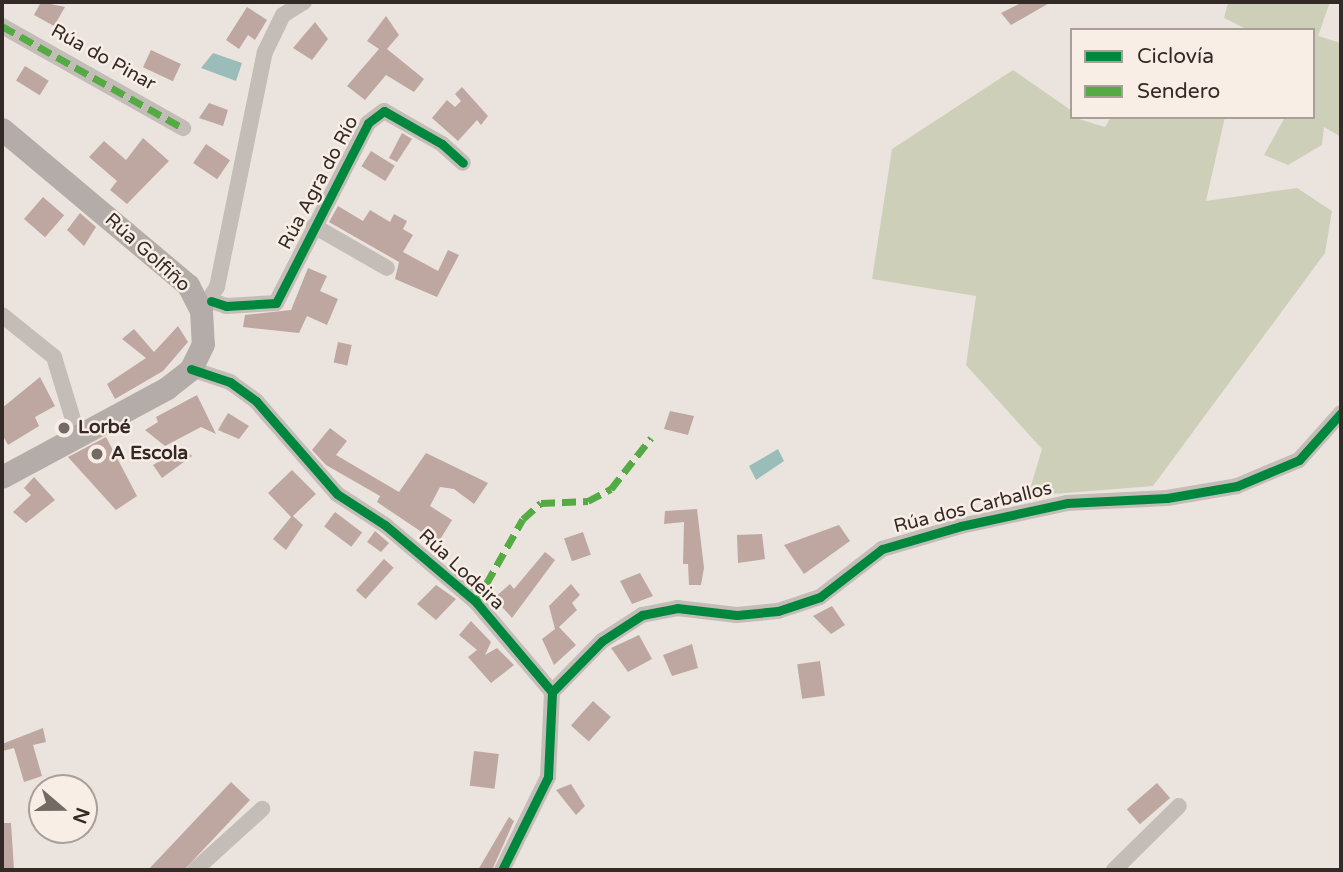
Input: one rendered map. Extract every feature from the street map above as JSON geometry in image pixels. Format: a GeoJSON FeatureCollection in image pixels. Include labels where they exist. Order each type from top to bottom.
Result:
{"type":"FeatureCollection","features":[{"type":"Feature","properties":{"kind":"main road","name":"Rúa Golfiño"},"geometry":{"type":"LineString","coordinates":[[2,129],[188,285],[206,305],[203,344],[191,369]]}},
{"type":"Feature","properties":{"kind":"main road"},"geometry":{"type":"LineString","coordinates":[[2,477],[167,388],[191,369]]}},
{"type":"Feature","properties":{"kind":"street"},"geometry":{"type":"LineString","coordinates":[[206,305],[265,52],[284,15],[304,2]]}},
{"type":"Feature","properties":{"kind":"street","name":"Rúa do Pinar"},"geometry":{"type":"LineString","coordinates":[[2,26],[183,128]]}},
{"type":"Feature","properties":{"kind":"street","name":"Rúa Agra do Río"},"geometry":{"type":"LineString","coordinates":[[206,305],[276,303],[368,123],[384,110],[442,144],[463,163]]}},
{"type":"Feature","properties":{"kind":"street","name":"Rúa Agra do Río"},"geometry":{"type":"LineString","coordinates":[[314,226],[387,268]]}},
{"type":"Feature","properties":{"kind":"street"},"geometry":{"type":"LineString","coordinates":[[2,315],[54,357],[78,436]]}},
{"type":"Feature","properties":{"kind":"street","name":"Rúa Lodeira"},"geometry":{"type":"LineString","coordinates":[[191,369],[230,382],[256,401],[337,494],[385,525],[476,602],[552,692]]}},
{"type":"Feature","properties":{"kind":"street","name":"Rúa dos Carballos"},"geometry":{"type":"LineString","coordinates":[[552,692],[602,641],[642,615],[677,608],[737,615],[778,611],[820,597],[882,549],[961,526],[1067,503],[1167,498],[1237,486],[1299,460],[1341,413]]}},
{"type":"Feature","properties":{"kind":"street"},"geometry":{"type":"LineString","coordinates":[[502,870],[548,777],[552,692]]}},
{"type":"Feature","properties":{"kind":"street"},"geometry":{"type":"LineString","coordinates":[[1114,870],[1179,806]]}},
{"type":"Feature","properties":{"kind":"street"},"geometry":{"type":"LineString","coordinates":[[195,870],[262,809]]}},
{"type":"Feature","properties":{"kind":"green space"},"geometry":{"type":"Polygon","coordinates":[[[1228,2],[1330,2],[1318,36],[1341,43],[1341,137],[1324,127],[1322,145],[1288,165],[1264,155],[1284,119],[1315,119],[1315,28],[1244,28],[1224,18],[1228,2]]]}},
{"type":"Feature","properties":{"kind":"green space"},"geometry":{"type":"Polygon","coordinates":[[[1013,70],[1070,110],[1070,119],[1105,127],[1110,119],[1225,119],[1206,201],[1297,188],[1332,211],[1325,253],[1153,486],[1028,496],[1042,449],[966,365],[976,296],[872,279],[892,149],[1013,70]]]}},
{"type":"Feature","properties":{"kind":"water"},"geometry":{"type":"Polygon","coordinates":[[[213,53],[242,63],[236,81],[201,68],[213,53]]]}},
{"type":"Feature","properties":{"kind":"water"},"geometry":{"type":"Polygon","coordinates":[[[778,449],[784,461],[756,480],[749,466],[778,449]]]}},
{"type":"Feature","properties":{"kind":"building"},"geometry":{"type":"Polygon","coordinates":[[[41,2],[65,7],[54,26],[34,15],[41,2]]]}},
{"type":"Feature","properties":{"kind":"building"},"geometry":{"type":"Polygon","coordinates":[[[1023,2],[1051,2],[1011,25],[1001,13],[1023,2]]]}},
{"type":"Feature","properties":{"kind":"building"},"geometry":{"type":"Polygon","coordinates":[[[247,7],[267,20],[255,40],[248,35],[239,49],[226,40],[247,7]]]}},
{"type":"Feature","properties":{"kind":"building"},"geometry":{"type":"Polygon","coordinates":[[[386,16],[399,35],[387,49],[424,79],[414,92],[386,75],[365,100],[347,86],[379,49],[367,41],[386,16]]]}},
{"type":"Feature","properties":{"kind":"building"},"geometry":{"type":"Polygon","coordinates":[[[315,22],[328,39],[312,60],[293,48],[315,22]]]}},
{"type":"Feature","properties":{"kind":"building"},"geometry":{"type":"Polygon","coordinates":[[[151,50],[181,64],[173,81],[143,67],[151,50]]]}},
{"type":"Feature","properties":{"kind":"building"},"geometry":{"type":"Polygon","coordinates":[[[25,66],[49,81],[40,95],[16,80],[25,66]]]}},
{"type":"Feature","properties":{"kind":"building"},"geometry":{"type":"Polygon","coordinates":[[[462,87],[488,116],[481,125],[477,120],[458,141],[432,118],[447,100],[455,107],[461,101],[455,94],[462,87]]]}},
{"type":"Feature","properties":{"kind":"building"},"geometry":{"type":"Polygon","coordinates":[[[209,103],[228,110],[223,126],[199,118],[209,103]]]}},
{"type":"Feature","properties":{"kind":"building"},"geometry":{"type":"Polygon","coordinates":[[[402,133],[412,139],[397,162],[389,158],[402,133]]]}},
{"type":"Feature","properties":{"kind":"building"},"geometry":{"type":"Polygon","coordinates":[[[143,138],[169,161],[127,204],[110,190],[117,181],[89,157],[104,141],[126,160],[143,138]]]}},
{"type":"Feature","properties":{"kind":"building"},"geometry":{"type":"Polygon","coordinates":[[[206,144],[230,160],[217,179],[193,163],[206,144]]]}},
{"type":"Feature","properties":{"kind":"building"},"geometry":{"type":"Polygon","coordinates":[[[371,151],[395,166],[385,181],[361,166],[371,151]]]}},
{"type":"Feature","properties":{"kind":"building"},"geometry":{"type":"Polygon","coordinates":[[[43,197],[64,215],[45,237],[24,219],[43,197]]]}},
{"type":"Feature","properties":{"kind":"building"},"geometry":{"type":"Polygon","coordinates":[[[338,206],[363,221],[370,210],[390,222],[394,214],[407,221],[403,229],[413,235],[403,252],[438,271],[448,250],[459,255],[437,297],[395,279],[399,262],[329,222],[338,206]]]}},
{"type":"Feature","properties":{"kind":"building"},"geometry":{"type":"Polygon","coordinates":[[[80,213],[96,227],[84,246],[67,230],[80,213]]]}},
{"type":"Feature","properties":{"kind":"building"},"geometry":{"type":"Polygon","coordinates":[[[308,268],[327,276],[320,291],[338,299],[327,325],[307,316],[299,333],[243,327],[245,315],[291,310],[308,268]]]}},
{"type":"Feature","properties":{"kind":"building"},"geometry":{"type":"Polygon","coordinates":[[[178,326],[188,342],[163,371],[115,399],[107,384],[146,358],[122,339],[134,329],[154,352],[178,326]]]}},
{"type":"Feature","properties":{"kind":"building"},"geometry":{"type":"Polygon","coordinates":[[[338,342],[352,345],[347,365],[334,363],[338,342]]]}},
{"type":"Feature","properties":{"kind":"building"},"geometry":{"type":"Polygon","coordinates":[[[40,377],[55,406],[35,417],[39,426],[8,445],[2,434],[2,408],[40,377]]]}},
{"type":"Feature","properties":{"kind":"building"},"geometry":{"type":"Polygon","coordinates":[[[197,395],[216,434],[201,427],[165,446],[145,430],[158,422],[156,417],[197,395]]]}},
{"type":"Feature","properties":{"kind":"building"},"geometry":{"type":"Polygon","coordinates":[[[670,411],[694,416],[688,435],[664,429],[670,411]]]}},
{"type":"Feature","properties":{"kind":"building"},"geometry":{"type":"Polygon","coordinates":[[[228,413],[249,426],[239,439],[218,430],[228,413]]]}},
{"type":"Feature","properties":{"kind":"building"},"geometry":{"type":"Polygon","coordinates":[[[330,428],[347,441],[336,455],[399,492],[426,453],[488,483],[474,504],[454,489],[440,487],[430,506],[452,520],[438,543],[377,502],[380,496],[326,465],[312,450],[330,428]]]}},
{"type":"Feature","properties":{"kind":"building"},"geometry":{"type":"Polygon","coordinates":[[[106,437],[137,496],[116,510],[68,457],[106,437]]]}},
{"type":"Feature","properties":{"kind":"building"},"geometry":{"type":"Polygon","coordinates":[[[183,447],[192,456],[162,478],[153,465],[183,447]]]}},
{"type":"Feature","properties":{"kind":"building"},"geometry":{"type":"Polygon","coordinates":[[[292,470],[316,494],[293,516],[303,525],[286,550],[273,539],[291,517],[268,493],[292,470]]]}},
{"type":"Feature","properties":{"kind":"building"},"geometry":{"type":"Polygon","coordinates":[[[34,477],[55,500],[26,523],[13,512],[31,495],[24,488],[34,477]]]}},
{"type":"Feature","properties":{"kind":"building"},"geometry":{"type":"Polygon","coordinates":[[[697,509],[704,568],[701,585],[689,585],[688,564],[683,564],[684,522],[664,524],[665,511],[697,509]]]}},
{"type":"Feature","properties":{"kind":"building"},"geometry":{"type":"Polygon","coordinates":[[[335,512],[362,532],[351,547],[324,526],[335,512]]]}},
{"type":"Feature","properties":{"kind":"building"},"geometry":{"type":"Polygon","coordinates":[[[839,525],[850,541],[804,574],[784,545],[839,525]]]}},
{"type":"Feature","properties":{"kind":"building"},"geometry":{"type":"Polygon","coordinates":[[[375,531],[389,543],[381,552],[367,542],[375,531]]]}},
{"type":"Feature","properties":{"kind":"building"},"geometry":{"type":"Polygon","coordinates":[[[583,532],[591,555],[572,561],[564,539],[583,532]]]}},
{"type":"Feature","properties":{"kind":"building"},"geometry":{"type":"Polygon","coordinates":[[[762,534],[765,559],[738,563],[737,535],[762,534]]]}},
{"type":"Feature","properties":{"kind":"building"},"geometry":{"type":"Polygon","coordinates":[[[545,552],[555,560],[512,618],[494,598],[510,584],[514,589],[545,552]]]}},
{"type":"Feature","properties":{"kind":"building"},"geometry":{"type":"Polygon","coordinates":[[[384,559],[394,568],[366,599],[356,590],[384,559]]]}},
{"type":"Feature","properties":{"kind":"building"},"geometry":{"type":"Polygon","coordinates":[[[640,573],[653,596],[632,604],[620,581],[640,573]]]}},
{"type":"Feature","properties":{"kind":"building"},"geometry":{"type":"Polygon","coordinates":[[[571,584],[580,595],[572,603],[577,610],[559,627],[576,645],[554,665],[542,639],[555,629],[549,606],[571,584]]]}},
{"type":"Feature","properties":{"kind":"building"},"geometry":{"type":"Polygon","coordinates":[[[436,585],[456,599],[436,620],[417,604],[436,585]]]}},
{"type":"Feature","properties":{"kind":"building"},"geometry":{"type":"Polygon","coordinates":[[[832,606],[845,625],[831,634],[813,616],[832,606]]]}},
{"type":"Feature","properties":{"kind":"building"},"geometry":{"type":"Polygon","coordinates":[[[471,621],[491,642],[485,655],[497,648],[514,665],[491,683],[468,657],[477,650],[459,635],[471,621]]]}},
{"type":"Feature","properties":{"kind":"building"},"geometry":{"type":"Polygon","coordinates":[[[639,635],[652,659],[628,672],[611,648],[639,635]]]}},
{"type":"Feature","properties":{"kind":"building"},"geometry":{"type":"Polygon","coordinates":[[[692,644],[698,668],[672,676],[663,655],[692,644]]]}},
{"type":"Feature","properties":{"kind":"building"},"geometry":{"type":"Polygon","coordinates":[[[820,661],[825,696],[802,699],[797,664],[820,661]]]}},
{"type":"Feature","properties":{"kind":"building"},"geometry":{"type":"Polygon","coordinates":[[[593,701],[611,717],[589,742],[571,726],[593,701]]]}},
{"type":"Feature","properties":{"kind":"building"},"geometry":{"type":"Polygon","coordinates":[[[43,728],[46,742],[33,745],[41,774],[28,774],[28,781],[24,782],[14,748],[3,751],[2,744],[43,728]]]}},
{"type":"Feature","properties":{"kind":"building"},"geometry":{"type":"Polygon","coordinates":[[[474,751],[499,754],[495,789],[470,786],[474,751]]]}},
{"type":"Feature","properties":{"kind":"building"},"geometry":{"type":"Polygon","coordinates":[[[231,782],[250,800],[184,870],[148,870],[231,782]]]}},
{"type":"Feature","properties":{"kind":"building"},"geometry":{"type":"Polygon","coordinates":[[[1157,783],[1170,798],[1140,824],[1127,809],[1157,783]]]}},
{"type":"Feature","properties":{"kind":"building"},"geometry":{"type":"Polygon","coordinates":[[[571,784],[585,806],[576,815],[556,790],[571,784]]]}},
{"type":"Feature","properties":{"kind":"building"},"geometry":{"type":"Polygon","coordinates":[[[509,817],[514,821],[492,870],[478,870],[509,817]]]}},
{"type":"Feature","properties":{"kind":"building"},"geometry":{"type":"Polygon","coordinates":[[[2,823],[11,823],[14,870],[2,870],[2,823]]]}},
{"type":"Feature","properties":{"kind":"marked path"},"geometry":{"type":"LineString","coordinates":[[2,26],[183,128]]}},
{"type":"Feature","properties":{"kind":"marked path"},"geometry":{"type":"LineString","coordinates":[[476,602],[523,519],[541,503],[588,501],[611,489],[651,438]]}},
{"type":"Feature","properties":{"kind":"cycle path"},"geometry":{"type":"LineString","coordinates":[[211,301],[226,306],[276,303],[368,123],[384,111],[442,144],[463,163]]}},
{"type":"Feature","properties":{"kind":"cycle path"},"geometry":{"type":"LineString","coordinates":[[191,369],[230,382],[256,401],[337,494],[385,525],[476,602],[552,692],[548,777],[502,870]]}},
{"type":"Feature","properties":{"kind":"cycle path"},"geometry":{"type":"LineString","coordinates":[[552,692],[602,641],[642,615],[677,608],[737,615],[778,611],[820,597],[882,549],[961,526],[1067,503],[1167,498],[1237,486],[1299,460],[1341,413]]}},
{"type":"Feature","properties":{"kind":"place","name":"Lorbé"},"geometry":{"type":"Point","coordinates":[64,428]}},
{"type":"Feature","properties":{"kind":"place","name":"A Escola"},"geometry":{"type":"Point","coordinates":[97,454]}}]}
